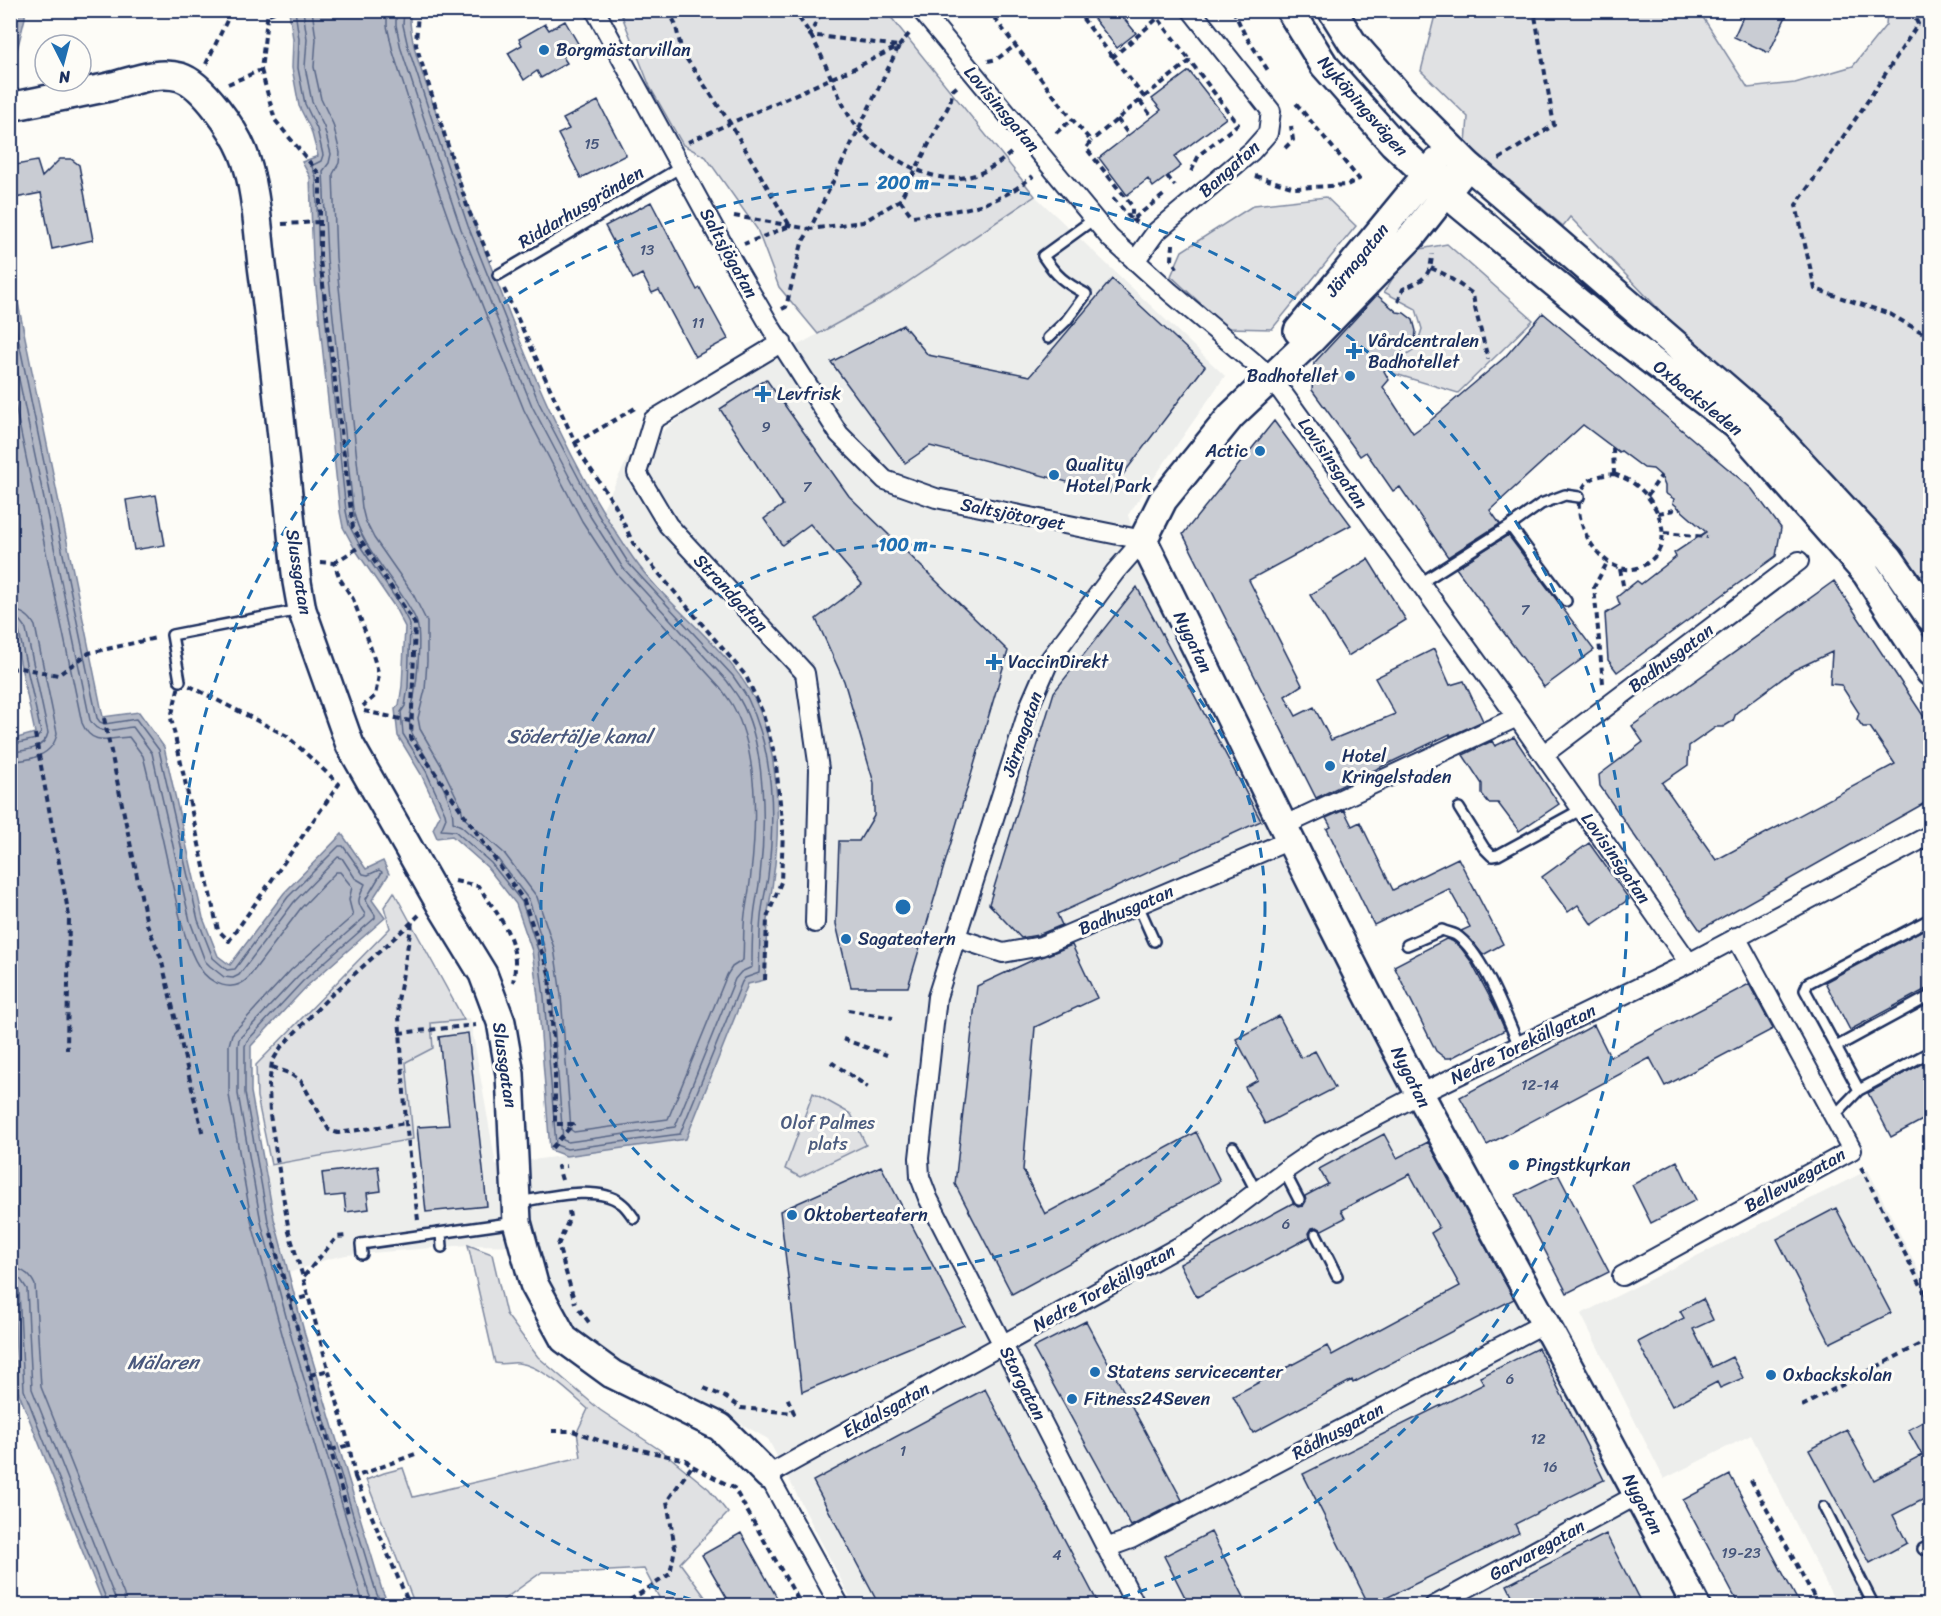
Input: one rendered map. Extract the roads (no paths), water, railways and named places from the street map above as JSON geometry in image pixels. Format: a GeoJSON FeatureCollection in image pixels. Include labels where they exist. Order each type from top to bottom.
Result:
{"type":"FeatureCollection","features":[{"type":"Feature","properties":{"kind":"street","name":"Saltsjögatan"},"geometry":{"type":"LineString","coordinates":[[594,10],[765,318],[839,434],[885,480]]}},
{"type":"Feature","properties":{"kind":"street","name":"Lovisinsgatan"},"geometry":{"type":"LineString","coordinates":[[921,10],[1110,238],[1271,377],[1544,754],[1689,963]]}},
{"type":"Feature","properties":{"kind":"street","name":"Bangatan"},"geometry":{"type":"LineString","coordinates":[[1135,261],[1156,232],[1252,151],[1268,133],[1271,111],[1191,10]]}},
{"type":"Feature","properties":{"kind":"street","name":"Nyköpingsvägen"},"geometry":{"type":"LineString","coordinates":[[1290,10],[1324,65],[1393,143],[1446,193]]}},
{"type":"Feature","properties":{"kind":"street","name":"Nyköpingsvägen"},"geometry":{"type":"LineString","coordinates":[[1332,10],[1352,42],[1402,99],[1459,156]]}},
{"type":"Feature","properties":{"kind":"street","name":"Slussgatan"},"geometry":{"type":"LineString","coordinates":[[10,107],[162,74],[182,77],[200,91],[230,126],[243,153],[252,183],[302,610],[350,745],[436,897],[483,974],[501,1022],[510,1074],[516,1212],[534,1284],[564,1339],[612,1374],[720,1427],[768,1475]]}},
{"type":"Feature","properties":{"kind":"street","name":"Järnagatan"},"geometry":{"type":"LineString","coordinates":[[1271,377],[1297,332],[1426,174],[1459,156]]}},
{"type":"Feature","properties":{"kind":"street","name":"Järnagatan"},"geometry":{"type":"LineString","coordinates":[[919,1158],[941,980],[957,938],[1030,705],[1050,659],[1115,572],[1143,540],[1163,500],[1231,416],[1309,342],[1412,236],[1446,193],[1459,156]]}},
{"type":"Feature","properties":{"kind":"street","name":"Oxbacksleden"},"geometry":{"type":"LineString","coordinates":[[1459,156],[1756,414],[1889,558],[1930,617]]}},
{"type":"Feature","properties":{"kind":"street","name":"Oxbacksleden"},"geometry":{"type":"LineString","coordinates":[[1446,193],[1619,336],[1736,425],[1866,573],[1930,672]]}},
{"type":"Feature","properties":{"kind":"street","name":"Strandgatan"},"geometry":{"type":"LineString","coordinates":[[782,342],[653,420],[637,473],[668,525],[805,673],[819,769],[815,923]]}},
{"type":"Feature","properties":{"kind":"street","name":"Saltsjötorget"},"geometry":{"type":"LineString","coordinates":[[885,480],[936,498],[1143,540]]}},
{"type":"Feature","properties":{"kind":"street","name":"Nygatan"},"geometry":{"type":"LineString","coordinates":[[1143,540],[1287,833],[1420,1094],[1639,1494],[1696,1605]]}},
{"type":"Feature","properties":{"kind":"street","name":"Badhusgatan"},"geometry":{"type":"LineString","coordinates":[[1544,754],[1799,561]]}},
{"type":"Feature","properties":{"kind":"street","name":"Badhusgatan"},"geometry":{"type":"LineString","coordinates":[[957,938],[1003,953],[1041,946],[1138,905],[1517,717]]}},
{"type":"Feature","properties":{"kind":"street","name":"Nedre Torekällgatan"},"geometry":{"type":"LineString","coordinates":[[1003,1344],[1198,1236],[1256,1191],[1322,1145],[1420,1094],[1689,963],[1930,835]]}},
{"type":"Feature","properties":{"kind":"street","name":"Bellevuegatan"},"geometry":{"type":"LineString","coordinates":[[1622,1276],[1852,1150],[1736,937]]}},
{"type":"Feature","properties":{"kind":"street","name":"Storgatan"},"geometry":{"type":"LineString","coordinates":[[919,1158],[920,1177],[928,1198],[1136,1605]]}},
{"type":"Feature","properties":{"kind":"street","name":"Rådhusgatan"},"geometry":{"type":"LineString","coordinates":[[1106,1548],[1131,1539],[1545,1323]]}},
{"type":"Feature","properties":{"kind":"street","name":"Ekdalsgatan"},"geometry":{"type":"LineString","coordinates":[[768,1475],[1003,1344]]}},
{"type":"Feature","properties":{"kind":"street"},"geometry":{"type":"LineString","coordinates":[[768,1475],[840,1605]]}},
{"type":"Feature","properties":{"kind":"street","name":"Garvaregatan"},"geometry":{"type":"LineString","coordinates":[[1434,1605],[1455,1601],[1639,1494]]}},
{"type":"Feature","properties":{"kind":"lane","name":"Riddarhusgränden"},"geometry":{"type":"LineString","coordinates":[[498,275],[681,167]]}},
{"type":"Feature","properties":{"kind":"lane"},"geometry":{"type":"LineString","coordinates":[[1048,338],[1066,321],[1086,294],[1067,284],[1055,274],[1043,256],[1094,219]]}},
{"type":"Feature","properties":{"kind":"lane"},"geometry":{"type":"LineString","coordinates":[[1419,584],[1510,526],[1540,504],[1565,495],[1579,497]]}},
{"type":"Feature","properties":{"kind":"lane"},"geometry":{"type":"LineString","coordinates":[[1510,526],[1566,601]]}},
{"type":"Feature","properties":{"kind":"lane"},"geometry":{"type":"LineString","coordinates":[[180,681],[172,635],[302,610]]}},
{"type":"Feature","properties":{"kind":"lane"},"geometry":{"type":"LineString","coordinates":[[1459,808],[1484,848],[1492,856],[1498,855],[1582,809]]}},
{"type":"Feature","properties":{"kind":"lane"},"geometry":{"type":"LineString","coordinates":[[1138,905],[1154,941]]}},
{"type":"Feature","properties":{"kind":"lane"},"geometry":{"type":"LineString","coordinates":[[1859,1090],[1805,990],[1808,983],[1930,919]]}},
{"type":"Feature","properties":{"kind":"lane"},"geometry":{"type":"LineString","coordinates":[[1407,945],[1442,930],[1455,935],[1466,945],[1486,974],[1519,1046]]}},
{"type":"Feature","properties":{"kind":"lane"},"geometry":{"type":"LineString","coordinates":[[1836,1047],[1930,996]]}},
{"type":"Feature","properties":{"kind":"lane"},"geometry":{"type":"LineString","coordinates":[[1834,1116],[1859,1090],[1930,1052]]}},
{"type":"Feature","properties":{"kind":"lane"},"geometry":{"type":"LineString","coordinates":[[1233,1147],[1256,1191]]}},
{"type":"Feature","properties":{"kind":"lane"},"geometry":{"type":"LineString","coordinates":[[1284,1171],[1299,1200]]}},
{"type":"Feature","properties":{"kind":"lane"},"geometry":{"type":"LineString","coordinates":[[362,1249],[441,1233],[516,1212],[565,1195],[592,1193],[608,1196],[621,1202],[634,1218]]}},
{"type":"Feature","properties":{"kind":"lane"},"geometry":{"type":"LineString","coordinates":[[441,1233],[442,1247]]}},
{"type":"Feature","properties":{"kind":"lane"},"geometry":{"type":"LineString","coordinates":[[1316,1233],[1337,1276]]}},
{"type":"Feature","properties":{"kind":"lane"},"geometry":{"type":"LineString","coordinates":[[1824,1507],[1874,1605]]}},
{"type":"Feature","properties":{"kind":"water"},"geometry":{"type":"Polygon","coordinates":[[[11,10],[25,11],[25,18],[11,74],[11,10]]]}},
{"type":"Feature","properties":{"kind":"water","name":"Södertälje kanal"},"geometry":{"type":"Polygon","coordinates":[[[289,11],[410,11],[412,38],[419,65],[461,187],[517,333],[561,433],[594,497],[633,558],[665,596],[736,671],[761,714],[772,754],[777,796],[776,859],[767,921],[765,980],[748,984],[686,1139],[566,1156],[550,1150],[538,997],[532,951],[516,904],[487,867],[452,836],[437,838],[433,829],[440,815],[421,774],[398,736],[395,709],[399,705],[402,686],[405,627],[394,606],[355,549],[343,527],[340,512],[313,260],[310,177],[302,162],[318,156],[311,130],[299,106],[292,68],[293,39],[289,11]]]}},
{"type":"Feature","properties":{"kind":"water","name":"Mälaren"},"geometry":{"type":"Polygon","coordinates":[[[11,269],[103,717],[139,712],[164,747],[203,918],[218,956],[230,965],[284,893],[342,834],[366,869],[383,861],[389,874],[372,900],[385,918],[307,986],[251,1046],[251,1092],[274,1219],[305,1335],[382,1590],[389,1605],[104,1605],[18,1391],[10,1231],[10,740],[35,733],[11,619],[11,269]]]}},
{"type":"Feature","properties":{"kind":"place","name":"Borgmästarvillan"},"geometry":{"type":"Point","coordinates":[544,50]}},
{"type":"Feature","properties":{"kind":"place","name":"Vårdcentralen Badhotellet"},"geometry":{"type":"Point","coordinates":[1354,351]}},
{"type":"Feature","properties":{"kind":"place","name":"Badhotellet"},"geometry":{"type":"Point","coordinates":[1350,376]}},
{"type":"Feature","properties":{"kind":"place","name":"Levfrisk"},"geometry":{"type":"Point","coordinates":[763,394]}},
{"type":"Feature","properties":{"kind":"place","name":"Actic"},"geometry":{"type":"Point","coordinates":[1260,451]}},
{"type":"Feature","properties":{"kind":"place","name":"Quality Hotel Park"},"geometry":{"type":"Point","coordinates":[1054,475]}},
{"type":"Feature","properties":{"kind":"place","name":"VaccinDirekt"},"geometry":{"type":"Point","coordinates":[994,662]}},
{"type":"Feature","properties":{"kind":"place","name":"Hotel Kringelstaden"},"geometry":{"type":"Point","coordinates":[1330,766]}},
{"type":"Feature","properties":{"kind":"place","name":"Sagateatern"},"geometry":{"type":"Point","coordinates":[846,939]}},
{"type":"Feature","properties":{"kind":"place","name":"Pingstkyrkan"},"geometry":{"type":"Point","coordinates":[1514,1165]}},
{"type":"Feature","properties":{"kind":"place","name":"Oktoberteatern"},"geometry":{"type":"Point","coordinates":[792,1215]}},
{"type":"Feature","properties":{"kind":"place","name":"Statens servicecenter"},"geometry":{"type":"Point","coordinates":[1095,1372]}},
{"type":"Feature","properties":{"kind":"place","name":"Oxbackskolan"},"geometry":{"type":"Point","coordinates":[1771,1375]}},
{"type":"Feature","properties":{"kind":"place","name":"Fitness24Seven"},"geometry":{"type":"Point","coordinates":[1072,1399]}},
{"type":"Feature","properties":{"kind":"park label","name":"Olof Palmes plats"},"geometry":{"type":"Point","coordinates":[828,1133]}}]}
